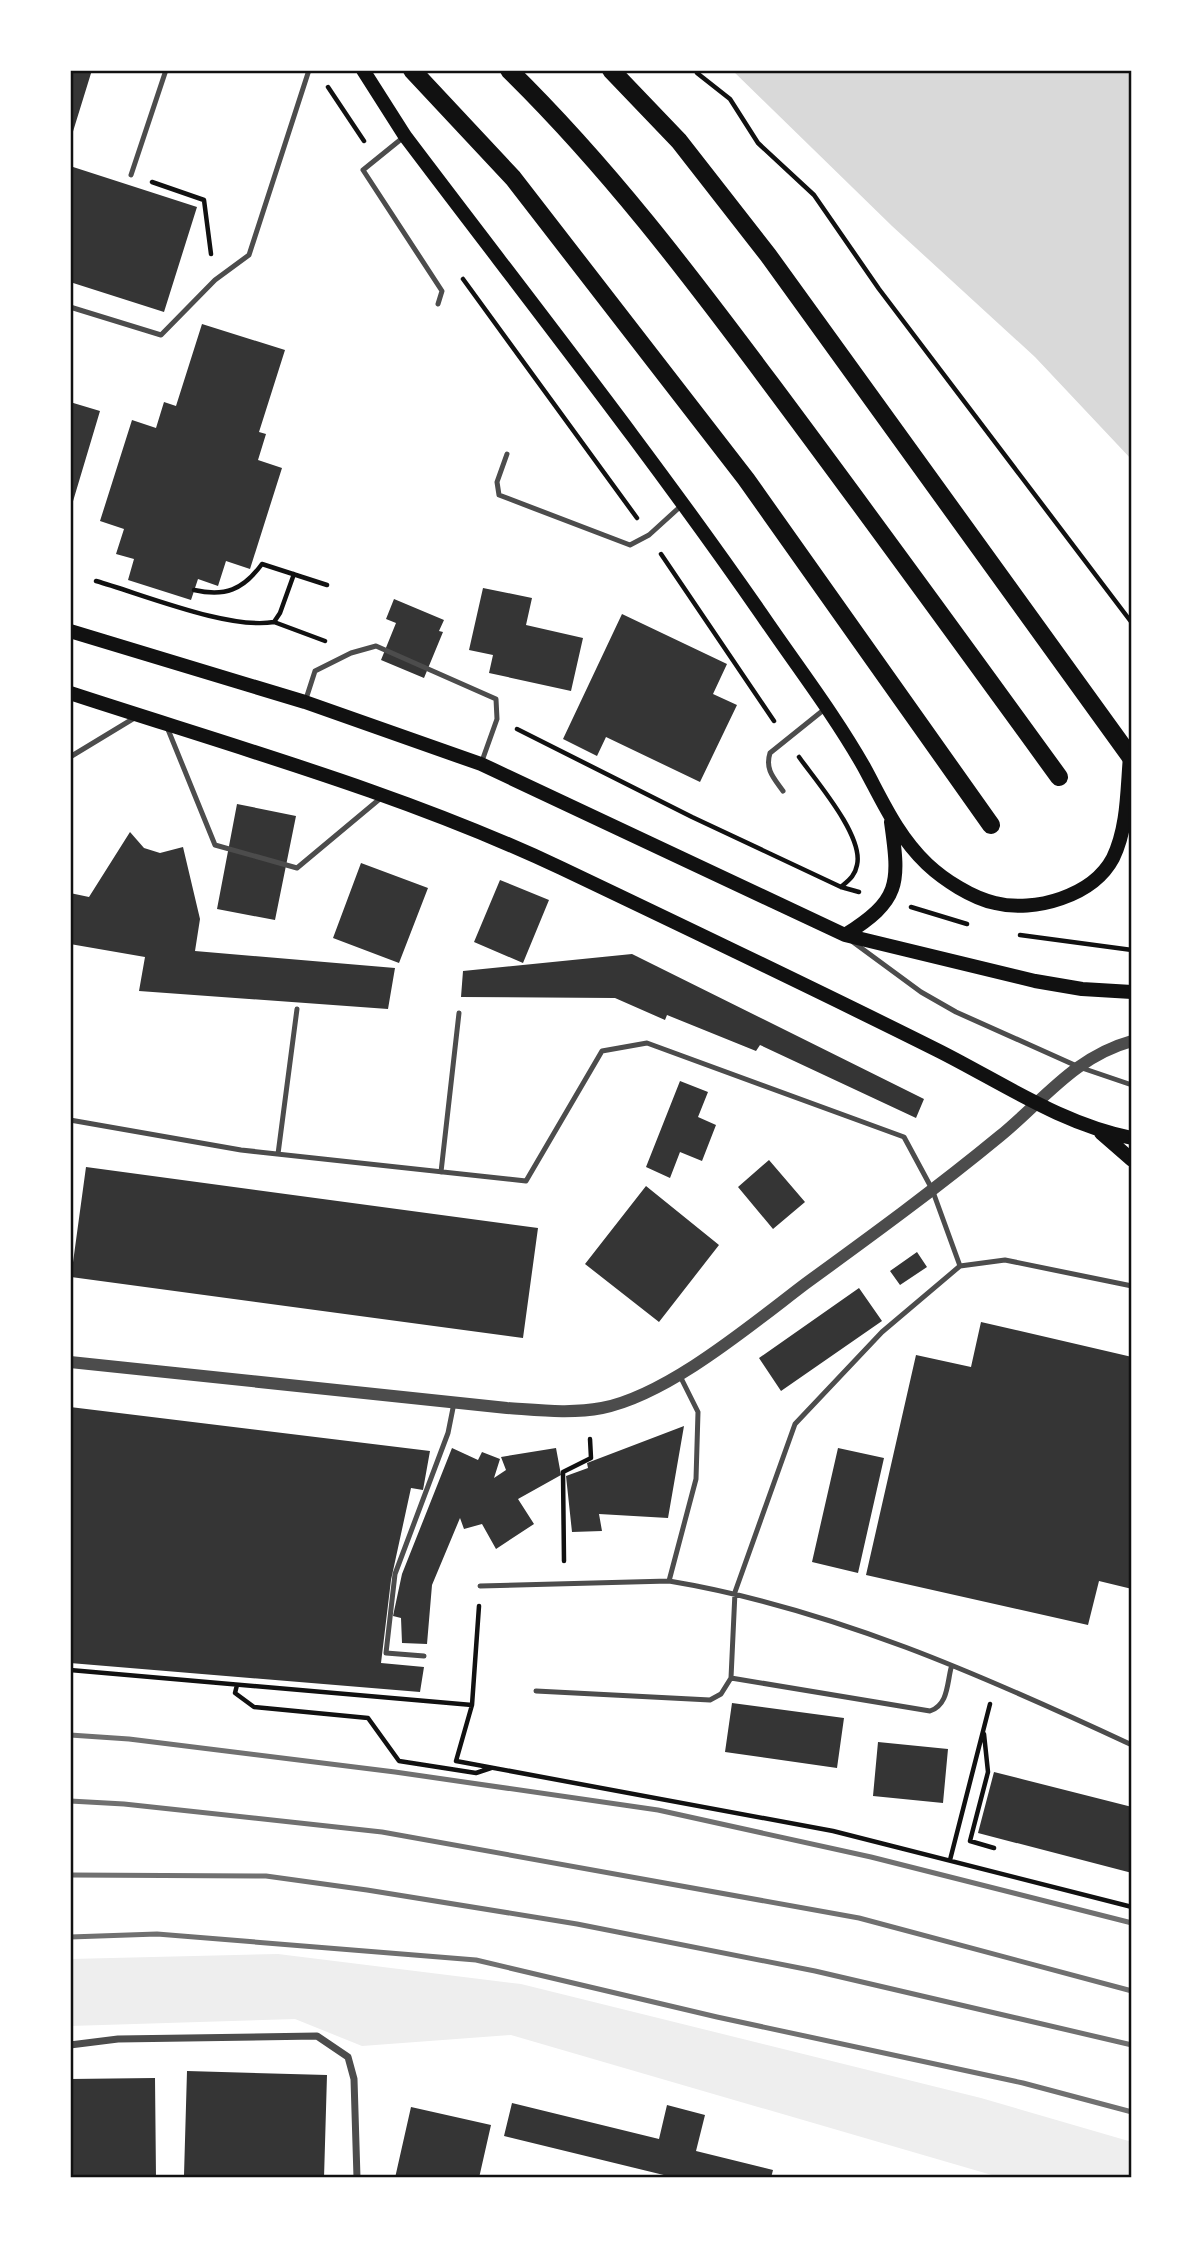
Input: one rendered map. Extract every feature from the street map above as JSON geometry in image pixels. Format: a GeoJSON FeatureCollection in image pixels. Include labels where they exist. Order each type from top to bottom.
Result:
{"type":"FeatureCollection","features":[{"type":"Feature","properties":{"kind":"main road"},"geometry":{"type":"LineString","coordinates":[[363,70],[405,136],[682,505],[826,708],[864,767],[891,821],[927,864],[962,889],[994,903],[1030,906],[1075,892],[1098,876],[1112,858],[1125,821],[1131,758],[768,255],[679,141],[611,70]]}},
{"type":"Feature","properties":{"kind":"main road"},"geometry":{"type":"LineString","coordinates":[[412,70],[513,178],[746,479],[990,825]]}},
{"type":"Feature","properties":{"kind":"main road"},"geometry":{"type":"LineString","coordinates":[[509,70],[600,165],[656,231],[876,524],[1059,778]]}},
{"type":"Feature","properties":{"kind":"main road"},"geometry":{"type":"LineString","coordinates":[[70,631],[305,702],[481,764],[845,935],[1035,981],[1082,989],[1132,992]]}},
{"type":"Feature","properties":{"kind":"main road"},"geometry":{"type":"LineString","coordinates":[[70,693],[384,796],[557,866],[940,1052],[1034,1102],[1100,1132],[1132,1138]]}},
{"type":"Feature","properties":{"kind":"main road"},"geometry":{"type":"LineString","coordinates":[[845,935],[873,917],[889,900],[896,857],[891,821]]}},
{"type":"Feature","properties":{"kind":"main road"},"geometry":{"type":"LineString","coordinates":[[1100,1132],[1132,1160]]}},
{"type":"Feature","properties":{"kind":"street"},"geometry":{"type":"LineString","coordinates":[[70,1362],[541,1411],[602,1408],[651,1390],[741,1332],[932,1189],[1003,1133],[1034,1102],[1079,1067],[1101,1053],[1132,1041]]}},
{"type":"Feature","properties":{"kind":"street"},"geometry":{"type":"LineString","coordinates":[[70,2045],[118,2039],[317,2036],[348,2057],[354,2079],[357,2178]]}},
{"type":"Feature","properties":{"kind":"lane"},"geometry":{"type":"LineString","coordinates":[[131,175],[166,70]]}},
{"type":"Feature","properties":{"kind":"lane"},"geometry":{"type":"LineString","coordinates":[[70,307],[161,335],[215,280],[249,255],[309,70]]}},
{"type":"Feature","properties":{"kind":"lane"},"geometry":{"type":"LineString","coordinates":[[405,136],[363,170],[442,291],[438,304]]}},
{"type":"Feature","properties":{"kind":"lane"},"geometry":{"type":"LineString","coordinates":[[507,454],[497,482],[499,495],[630,545],[649,535],[682,505]]}},
{"type":"Feature","properties":{"kind":"lane"},"geometry":{"type":"LineString","coordinates":[[305,702],[315,671],[351,653],[376,646],[495,699],[497,719],[481,764]]}},
{"type":"Feature","properties":{"kind":"lane"},"geometry":{"type":"LineString","coordinates":[[783,790],[767,763],[770,752],[826,708]]}},
{"type":"Feature","properties":{"kind":"lane"},"geometry":{"type":"LineString","coordinates":[[70,757],[138,715]]}},
{"type":"Feature","properties":{"kind":"lane"},"geometry":{"type":"LineString","coordinates":[[166,724],[215,845],[249,857],[296,868],[384,796]]}},
{"type":"Feature","properties":{"kind":"lane"},"geometry":{"type":"LineString","coordinates":[[845,935],[921,992],[956,1012],[1079,1067],[1132,1085]]}},
{"type":"Feature","properties":{"kind":"lane"},"geometry":{"type":"LineString","coordinates":[[278,1154],[297,1009]]}},
{"type":"Feature","properties":{"kind":"lane"},"geometry":{"type":"LineString","coordinates":[[441,1172],[459,1013]]}},
{"type":"Feature","properties":{"kind":"lane"},"geometry":{"type":"LineString","coordinates":[[70,1120],[278,1154],[526,1181],[602,1051],[647,1043],[896,1132],[911,1145],[932,1189],[960,1266]]}},
{"type":"Feature","properties":{"kind":"lane"},"geometry":{"type":"LineString","coordinates":[[536,1691],[710,1699],[721,1693],[731,1678],[735,1592],[795,1424],[882,1332],[960,1266],[1005,1260],[1132,1286]]}},
{"type":"Feature","properties":{"kind":"lane"},"geometry":{"type":"LineString","coordinates":[[669,1581],[696,1479],[698,1412],[679,1373]]}},
{"type":"Feature","properties":{"kind":"lane"},"geometry":{"type":"LineString","coordinates":[[424,1656],[386,1653],[395,1574],[448,1433],[454,1403]]}},
{"type":"Feature","properties":{"kind":"lane"},"geometry":{"type":"LineString","coordinates":[[480,1586],[669,1581],[735,1592],[839,1622],[1132,1745]]}},
{"type":"Feature","properties":{"kind":"lane"},"geometry":{"type":"LineString","coordinates":[[731,1678],[930,1711],[943,1702],[951,1668]]}},
{"type":"Feature","properties":{"kind":"path"},"geometry":{"type":"LineString","coordinates":[[697,73],[730,99],[758,143],[814,195],[879,289],[1132,623]]}},
{"type":"Feature","properties":{"kind":"path"},"geometry":{"type":"LineString","coordinates":[[324,81],[378,160]]}},
{"type":"Feature","properties":{"kind":"path"},"geometry":{"type":"LineString","coordinates":[[131,175],[204,200],[215,280]]}},
{"type":"Feature","properties":{"kind":"path"},"geometry":{"type":"LineString","coordinates":[[458,272],[649,535],[852,835],[858,863],[853,876],[841,887]]}},
{"type":"Feature","properties":{"kind":"path"},"geometry":{"type":"LineString","coordinates":[[194,590],[225,593],[238,589],[250,581],[262,564],[327,585]]}},
{"type":"Feature","properties":{"kind":"path"},"geometry":{"type":"LineString","coordinates":[[274,622],[281,613],[294,574]]}},
{"type":"Feature","properties":{"kind":"path"},"geometry":{"type":"LineString","coordinates":[[96,581],[233,621],[259,625],[274,622],[351,653]]}},
{"type":"Feature","properties":{"kind":"path"},"geometry":{"type":"LineString","coordinates":[[497,719],[692,817],[841,887],[889,900]]}},
{"type":"Feature","properties":{"kind":"path"},"geometry":{"type":"LineString","coordinates":[[1071,944],[1132,950]]}},
{"type":"Feature","properties":{"kind":"path"},"geometry":{"type":"LineString","coordinates":[[565,1583],[563,1472],[591,1458],[590,1439]]}},
{"type":"Feature","properties":{"kind":"path"},"geometry":{"type":"LineString","coordinates":[[480,1586],[472,1705],[456,1761],[833,1831],[1132,1907]]}},
{"type":"Feature","properties":{"kind":"path"},"geometry":{"type":"LineString","coordinates":[[70,1670],[472,1705]]}},
{"type":"Feature","properties":{"kind":"path"},"geometry":{"type":"LineString","coordinates":[[237,1685],[235,1693],[254,1706],[368,1718],[399,1762],[476,1773],[492,1768]]}},
{"type":"Feature","properties":{"kind":"path"},"geometry":{"type":"LineString","coordinates":[[950,1860],[995,1686]]}},
{"type":"Feature","properties":{"kind":"path"},"geometry":{"type":"LineString","coordinates":[[983,1730],[988,1772],[970,1841],[994,1848]]}},
{"type":"Feature","properties":{"kind":"shaded area"},"geometry":{"type":"Polygon","coordinates":[[[732,70],[1132,70],[1132,460],[1035,357],[892,226],[732,70]]]}},
{"type":"Feature","properties":{"kind":"shaded area"},"geometry":{"type":"Polygon","coordinates":[[[278,1954],[521,1984],[981,2098],[1132,2142],[1131,2178],[1002,2178],[511,2035],[362,2046],[295,2019],[70,2026],[70,1959],[278,1954]]]}},
{"type":"Feature","properties":{"kind":"building"},"geometry":{"type":"Polygon","coordinates":[[[70,70],[92,70],[71,138],[70,138],[70,70]]]}},
{"type":"Feature","properties":{"kind":"building"},"geometry":{"type":"Polygon","coordinates":[[[70,166],[197,207],[164,312],[70,282],[70,166]]]}},
{"type":"Feature","properties":{"kind":"building"},"geometry":{"type":"Polygon","coordinates":[[[202,324],[285,350],[259,432],[266,434],[258,460],[282,468],[250,569],[226,561],[218,586],[198,579],[191,600],[128,580],[134,559],[116,554],[124,529],[100,521],[132,420],[156,428],[164,402],[176,406],[202,324]]]}},
{"type":"Feature","properties":{"kind":"building"},"geometry":{"type":"Polygon","coordinates":[[[70,402],[100,411],[71,508],[70,508],[70,402]]]}},
{"type":"Feature","properties":{"kind":"building"},"geometry":{"type":"Polygon","coordinates":[[[483,588],[532,598],[526,625],[583,638],[571,691],[489,673],[493,655],[469,650],[483,588]]]}},
{"type":"Feature","properties":{"kind":"building"},"geometry":{"type":"Polygon","coordinates":[[[394,599],[444,620],[439,631],[443,632],[424,678],[381,660],[396,623],[386,619],[394,599]]]}},
{"type":"Feature","properties":{"kind":"building"},"geometry":{"type":"Polygon","coordinates":[[[622,614],[727,664],[713,694],[737,705],[700,782],[606,737],[597,756],[563,739],[622,614]]]}},
{"type":"Feature","properties":{"kind":"building"},"geometry":{"type":"Polygon","coordinates":[[[237,804],[296,816],[275,920],[217,909],[237,804]]]}},
{"type":"Feature","properties":{"kind":"building"},"geometry":{"type":"Polygon","coordinates":[[[130,832],[144,848],[160,853],[183,847],[200,919],[195,951],[395,968],[388,1009],[139,991],[145,957],[70,944],[70,893],[89,897],[130,832]]]}},
{"type":"Feature","properties":{"kind":"building"},"geometry":{"type":"Polygon","coordinates":[[[361,863],[428,888],[399,963],[333,938],[361,863]]]}},
{"type":"Feature","properties":{"kind":"building"},"geometry":{"type":"Polygon","coordinates":[[[500,880],[549,900],[523,963],[474,942],[500,880]]]}},
{"type":"Feature","properties":{"kind":"building"},"geometry":{"type":"Polygon","coordinates":[[[632,954],[924,1099],[916,1118],[760,1045],[756,1051],[667,1015],[665,1020],[615,998],[461,997],[463,971],[632,954]]]}},
{"type":"Feature","properties":{"kind":"building"},"geometry":{"type":"Polygon","coordinates":[[[680,1081],[708,1092],[698,1117],[716,1125],[702,1161],[680,1152],[670,1178],[646,1167],[680,1081]]]}},
{"type":"Feature","properties":{"kind":"building"},"geometry":{"type":"Polygon","coordinates":[[[769,1160],[805,1202],[773,1229],[738,1187],[769,1160]]]}},
{"type":"Feature","properties":{"kind":"building"},"geometry":{"type":"Polygon","coordinates":[[[86,1167],[538,1228],[523,1338],[71,1277],[86,1167]]]}},
{"type":"Feature","properties":{"kind":"building"},"geometry":{"type":"Polygon","coordinates":[[[646,1186],[719,1245],[659,1322],[585,1264],[646,1186]]]}},
{"type":"Feature","properties":{"kind":"building"},"geometry":{"type":"Polygon","coordinates":[[[917,1252],[927,1267],[900,1285],[890,1271],[917,1252]]]}},
{"type":"Feature","properties":{"kind":"building"},"geometry":{"type":"Polygon","coordinates":[[[859,1288],[882,1321],[781,1391],[759,1358],[859,1288]]]}},
{"type":"Feature","properties":{"kind":"building"},"geometry":{"type":"Polygon","coordinates":[[[981,1322],[1132,1357],[1132,1589],[1099,1581],[1088,1625],[866,1575],[916,1355],[971,1367],[981,1322]]]}},
{"type":"Feature","properties":{"kind":"building"},"geometry":{"type":"Polygon","coordinates":[[[70,1407],[430,1451],[423,1490],[411,1488],[391,1580],[381,1663],[424,1667],[420,1692],[70,1663],[70,1407]]]}},
{"type":"Feature","properties":{"kind":"building"},"geometry":{"type":"Polygon","coordinates":[[[684,1426],[668,1518],[599,1514],[602,1531],[572,1532],[566,1476],[588,1468],[587,1463],[684,1426]]]}},
{"type":"Feature","properties":{"kind":"building"},"geometry":{"type":"Polygon","coordinates":[[[452,1448],[478,1460],[482,1452],[500,1459],[494,1478],[506,1470],[501,1457],[556,1448],[561,1475],[518,1499],[534,1524],[496,1549],[482,1524],[464,1529],[460,1518],[432,1585],[427,1644],[402,1643],[401,1618],[393,1616],[402,1574],[452,1448]]]}},
{"type":"Feature","properties":{"kind":"building"},"geometry":{"type":"Polygon","coordinates":[[[838,1448],[884,1458],[858,1573],[812,1562],[838,1448]]]}},
{"type":"Feature","properties":{"kind":"building"},"geometry":{"type":"Polygon","coordinates":[[[732,1703],[844,1718],[837,1768],[725,1752],[732,1703]]]}},
{"type":"Feature","properties":{"kind":"building"},"geometry":{"type":"Polygon","coordinates":[[[878,1742],[948,1749],[943,1803],[873,1796],[878,1742]]]}},
{"type":"Feature","properties":{"kind":"building"},"geometry":{"type":"Polygon","coordinates":[[[994,1772],[1132,1807],[1132,1873],[978,1833],[994,1772]]]}},
{"type":"Feature","properties":{"kind":"building"},"geometry":{"type":"Polygon","coordinates":[[[187,2071],[327,2075],[324,2178],[184,2175],[187,2071]]]}},
{"type":"Feature","properties":{"kind":"building"},"geometry":{"type":"Polygon","coordinates":[[[155,2078],[156,2178],[70,2178],[70,2079],[155,2078]]]}},
{"type":"Feature","properties":{"kind":"building"},"geometry":{"type":"Polygon","coordinates":[[[512,2103],[659,2139],[667,2105],[705,2115],[696,2151],[773,2170],[771,2178],[676,2178],[504,2136],[512,2103]]]}},
{"type":"Feature","properties":{"kind":"building"},"geometry":{"type":"Polygon","coordinates":[[[411,2107],[491,2125],[479,2178],[395,2178],[411,2107]]]}},
{"type":"Feature","properties":{"kind":"railway"},"geometry":{"type":"LineString","coordinates":[[70,1735],[129,1739],[395,1772],[658,1810],[871,1857],[1132,1923]]}},
{"type":"Feature","properties":{"kind":"railway"},"geometry":{"type":"LineString","coordinates":[[70,1801],[124,1804],[382,1832],[859,1918],[1132,1991]]}},
{"type":"Feature","properties":{"kind":"railway"},"geometry":{"type":"LineString","coordinates":[[70,1875],[266,1876],[367,1890],[577,1924],[815,1971],[1132,2045]]}},
{"type":"Feature","properties":{"kind":"railway"},"geometry":{"type":"LineString","coordinates":[[70,1937],[157,1934],[476,1960],[717,2017],[1023,2083],[1132,2112]]}}]}
